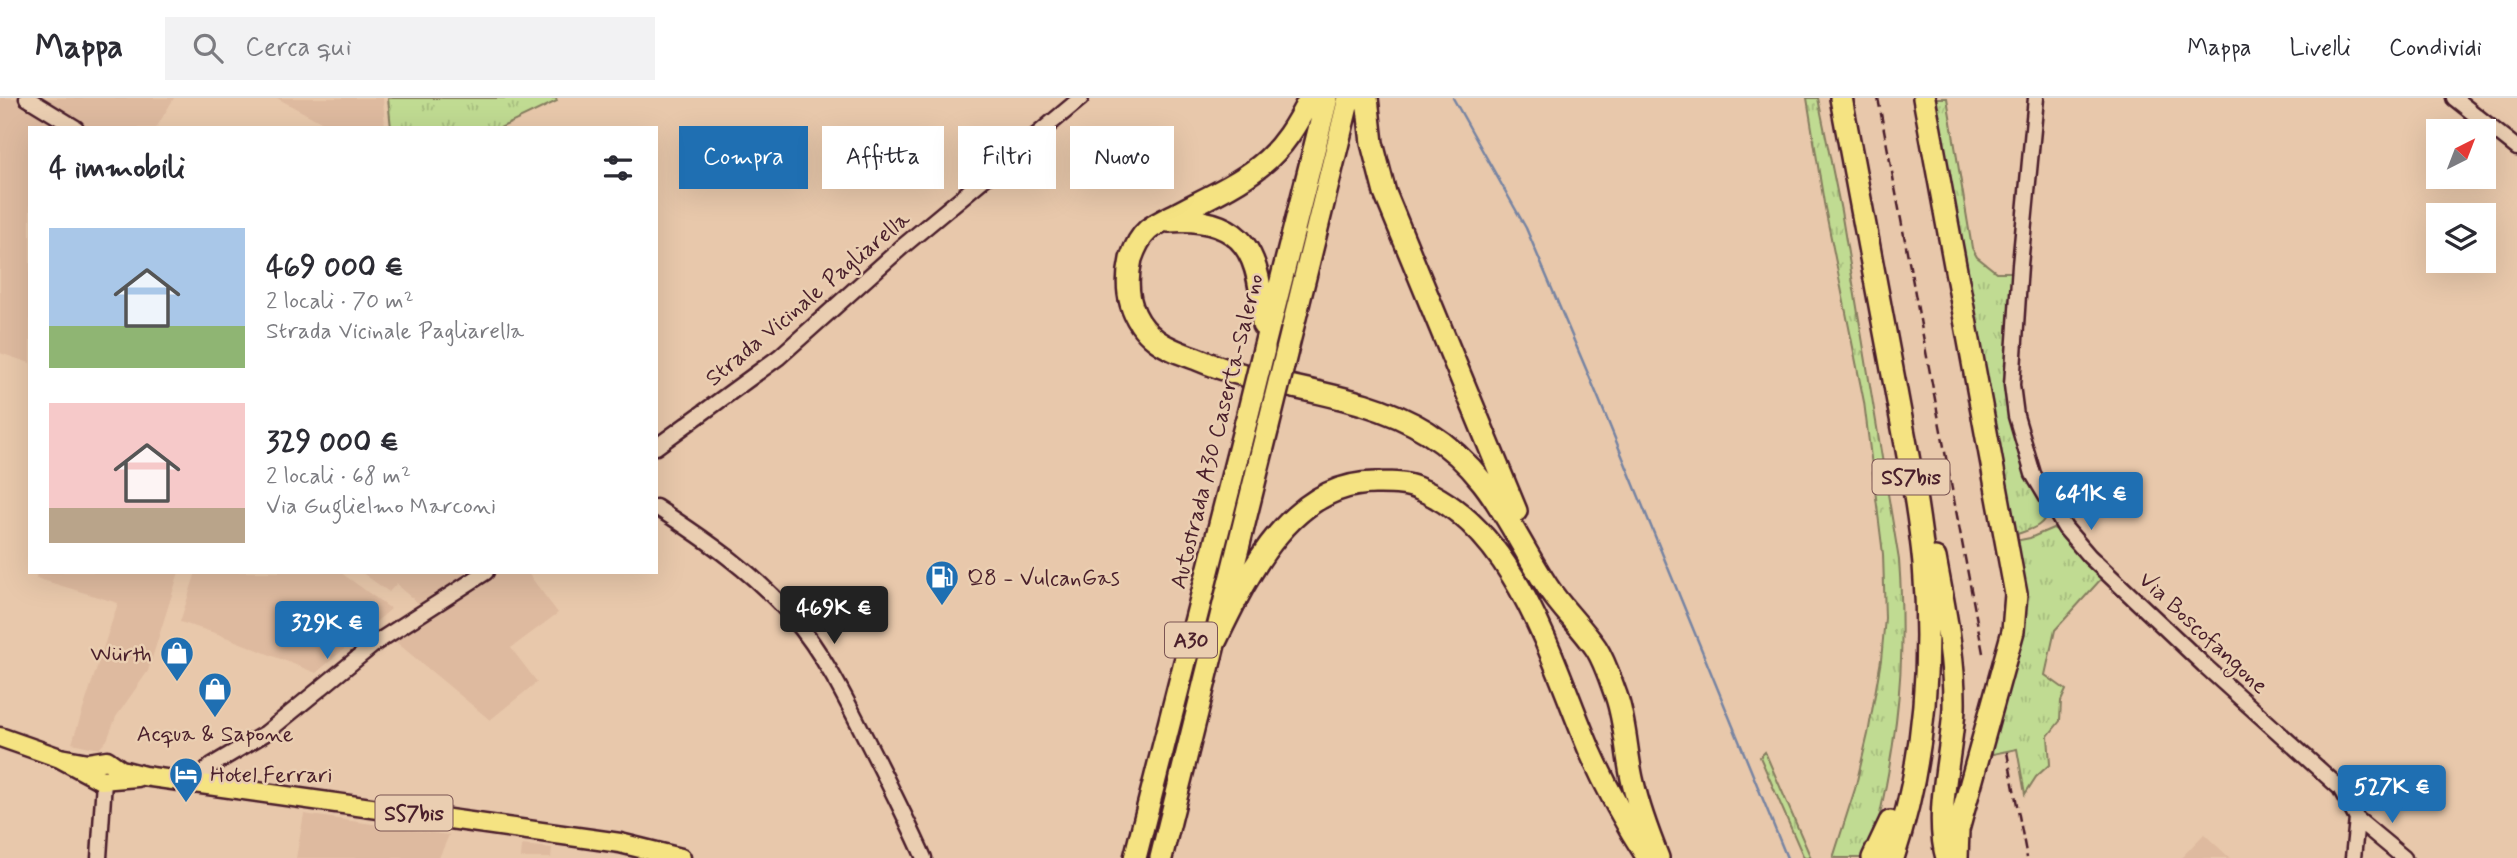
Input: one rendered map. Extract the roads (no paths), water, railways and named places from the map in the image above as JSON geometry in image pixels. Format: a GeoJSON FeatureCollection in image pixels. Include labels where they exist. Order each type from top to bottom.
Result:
{"type":"FeatureCollection","features":[{"type":"Feature","properties":{"kind":"highway"},"geometry":{"type":"LineString","coordinates":[[1310,98],[1281,146],[1259,167],[1235,184],[1148,231],[1132,257],[1128,279],[1129,302],[1136,318],[1156,340],[1170,349],[1233,373],[1352,402],[1400,417],[1447,446],[1470,467],[1493,494],[1557,601],[1597,650],[1607,671],[1617,699],[1632,782],[1638,858]]}},
{"type":"Feature","properties":{"kind":"highway","name":"Autostrada A30 Caserta-Salerno"},"geometry":{"type":"LineString","coordinates":[[1135,858],[1327,98]]}},
{"type":"Feature","properties":{"kind":"highway","name":"A30"},"geometry":{"type":"LineString","coordinates":[[1161,858],[1349,98]]}},
{"type":"Feature","properties":{"kind":"highway"},"geometry":{"type":"LineString","coordinates":[[1367,98],[1372,144],[1385,193],[1508,492],[1534,563]]}},
{"type":"Feature","properties":{"kind":"highway","name":"SS7bis"},"geometry":{"type":"LineString","coordinates":[[1827,98],[1867,305],[1910,564],[1913,644],[1911,696],[1905,747],[1880,858]]}},
{"type":"Feature","properties":{"kind":"highway","name":"SS7bis"},"geometry":{"type":"LineString","coordinates":[[1841,98],[1921,540],[1926,605],[1927,647],[1919,749],[1909,803],[1893,858]]}},
{"type":"Feature","properties":{"kind":"highway"},"geometry":{"type":"LineString","coordinates":[[1924,98],[2017,594],[2013,631],[1958,830],[1957,858]]}},
{"type":"Feature","properties":{"kind":"highway"},"geometry":{"type":"LineString","coordinates":[[1163,221],[1207,221],[1221,226],[1249,251],[1261,283],[1264,349]]}},
{"type":"Feature","properties":{"kind":"highway"},"geometry":{"type":"LineString","coordinates":[[1889,355],[1914,444],[1951,652],[1954,707],[1942,830],[1947,858]]}},
{"type":"Feature","properties":{"kind":"highway"},"geometry":{"type":"LineString","coordinates":[[1215,642],[1248,575],[1300,512],[1339,488],[1367,482],[1415,487],[1445,503],[1481,533],[1505,562],[1530,609],[1590,750],[1658,858]]}},
{"type":"Feature","properties":{"kind":"highway"},"geometry":{"type":"LineString","coordinates":[[1511,524],[1523,566],[1530,609]]}},
{"type":"Feature","properties":{"kind":"highway"},"geometry":{"type":"LineString","coordinates":[[1634,820],[1648,858]]}},
{"type":"Feature","properties":{"kind":"highway"},"geometry":{"type":"LineString","coordinates":[[1634,820],[1665,858]]}},
{"type":"Feature","properties":{"kind":"highway"},"geometry":{"type":"LineString","coordinates":[[1873,858],[1890,822]]}},
{"type":"Feature","properties":{"kind":"main road","name":"SS7bis"},"geometry":{"type":"LineString","coordinates":[[0,737],[60,758],[88,762],[105,773],[121,770],[144,776],[620,843],[681,858]]}},
{"type":"Feature","properties":{"kind":"street"},"geometry":{"type":"LineString","coordinates":[[27,98],[73,126]]}},
{"type":"Feature","properties":{"kind":"street","name":"Strada Vicinale Pagliarella"},"geometry":{"type":"LineString","coordinates":[[658,446],[779,357],[902,247],[1081,98]]}},
{"type":"Feature","properties":{"kind":"street","name":"Via Boscofangone"},"geometry":{"type":"LineString","coordinates":[[2036,98],[2012,385],[2016,416],[2033,474],[2065,528],[2089,556],[2204,665],[2321,769],[2340,788],[2357,819]]}},
{"type":"Feature","properties":{"kind":"street"},"geometry":{"type":"LineString","coordinates":[[2454,98],[2517,148]]}},
{"type":"Feature","properties":{"kind":"street"},"geometry":{"type":"LineString","coordinates":[[658,508],[711,543],[754,579],[793,619],[826,665],[905,815],[924,858]]}},
{"type":"Feature","properties":{"kind":"street"},"geometry":{"type":"LineString","coordinates":[[193,782],[212,765],[266,733],[377,642],[483,574]]}},
{"type":"Feature","properties":{"kind":"street"},"geometry":{"type":"LineString","coordinates":[[99,858],[105,773]]}},
{"type":"Feature","properties":{"kind":"street"},"geometry":{"type":"LineString","coordinates":[[2353,858],[2357,819]]}},
{"type":"Feature","properties":{"kind":"street"},"geometry":{"type":"LineString","coordinates":[[2357,819],[2404,858]]}},
{"type":"Feature","properties":{"kind":"waterway"},"geometry":{"type":"LineString","coordinates":[[1453,98],[1526,228],[1787,858]]}},
{"type":"Feature","properties":{"kind":"railway"},"geometry":{"type":"LineString","coordinates":[[1878,98],[1983,653]]}},
{"type":"Feature","properties":{"kind":"railway"},"geometry":{"type":"LineString","coordinates":[[2007,752],[2027,858]]}},
{"type":"Feature","properties":{"kind":"place","name":"Q8 - VulcanGas"},"geometry":{"type":"Point","coordinates":[942,607]}},
{"type":"Feature","properties":{"kind":"place","name":"Würth"},"geometry":{"type":"Point","coordinates":[177,683]}},
{"type":"Feature","properties":{"kind":"place","name":"Acqua & Sapone"},"geometry":{"type":"Point","coordinates":[215,719]}},
{"type":"Feature","properties":{"kind":"place","name":"Hotel Ferrari"},"geometry":{"type":"Point","coordinates":[186,804]}}]}
